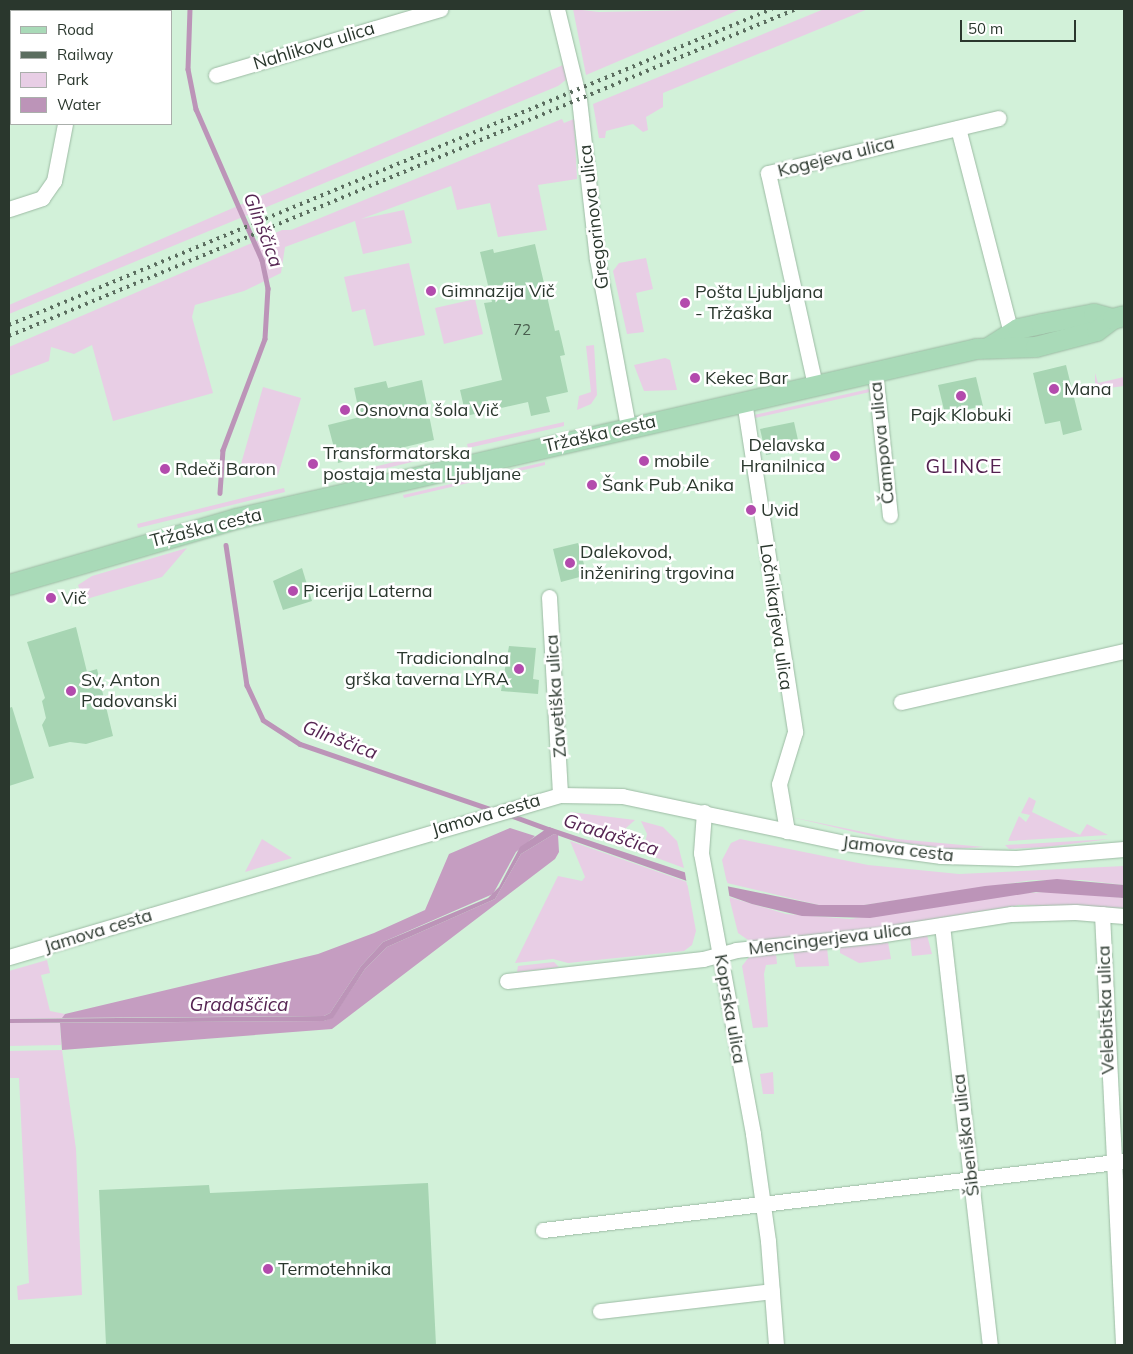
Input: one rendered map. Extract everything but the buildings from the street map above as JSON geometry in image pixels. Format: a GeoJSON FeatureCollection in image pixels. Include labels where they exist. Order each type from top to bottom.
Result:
{"type":"FeatureCollection","features":[{"type":"Feature","properties":{"kind":"main road","name":"Tržaška cesta"},"geometry":{"type":"LineString","coordinates":[[990,346],[1011,334],[1094,314],[1118,318]]}},
{"type":"Feature","properties":{"kind":"main road","name":"Tržaška cesta"},"geometry":{"type":"LineString","coordinates":[[9,585],[236,519],[628,427],[990,346],[1036,347],[1097,332],[1118,318]]}},
{"type":"Feature","properties":{"kind":"street","name":"Nahlikova ulica"},"geometry":{"type":"LineString","coordinates":[[216,75],[440,9]]}},
{"type":"Feature","properties":{"kind":"street","name":"Gregorinova ulica"},"geometry":{"type":"LineString","coordinates":[[557,9],[580,107],[597,259],[628,427]]}},
{"type":"Feature","properties":{"kind":"street","name":"Kogejeva ulica"},"geometry":{"type":"LineString","coordinates":[[815,385],[768,173],[999,118]]}},
{"type":"Feature","properties":{"kind":"street"},"geometry":{"type":"LineString","coordinates":[[9,209],[42,198],[54,181],[65,125]]}},
{"type":"Feature","properties":{"kind":"street"},"geometry":{"type":"LineString","coordinates":[[958,128],[1011,334]]}},
{"type":"Feature","properties":{"kind":"street","name":"Čampova ulica"},"geometry":{"type":"LineString","coordinates":[[875,372],[890,515]]}},
{"type":"Feature","properties":{"kind":"street","name":"Ločnikarjeva ulica"},"geometry":{"type":"LineString","coordinates":[[744,402],[795,732],[779,784],[787,830]]}},
{"type":"Feature","properties":{"kind":"street","name":"Zavetiška ulica"},"geometry":{"type":"LineString","coordinates":[[549,597],[560,795]]}},
{"type":"Feature","properties":{"kind":"street"},"geometry":{"type":"LineString","coordinates":[[901,702],[1124,652]]}},
{"type":"Feature","properties":{"kind":"street","name":"Jamova cesta"},"geometry":{"type":"LineString","coordinates":[[9,957],[463,821],[560,795],[615,795],[787,830],[941,856],[1016,858],[1124,849]]}},
{"type":"Feature","properties":{"kind":"street","name":"Koprska ulica"},"geometry":{"type":"LineString","coordinates":[[704,812],[701,853],[764,1205],[776,1345]]}},
{"type":"Feature","properties":{"kind":"street","name":"Mencingerjeva ulica"},"geometry":{"type":"LineString","coordinates":[[506,981],[720,955],[1026,912],[1124,916]]}},
{"type":"Feature","properties":{"kind":"street","name":"Velebitska ulica"},"geometry":{"type":"LineString","coordinates":[[1102,914],[1118,1162],[1123,1345]]}},
{"type":"Feature","properties":{"kind":"street","name":"Šibeniška ulica"},"geometry":{"type":"LineString","coordinates":[[942,925],[990,1345]]}},
{"type":"Feature","properties":{"kind":"street"},"geometry":{"type":"LineString","coordinates":[[543,1230],[1118,1162]]}},
{"type":"Feature","properties":{"kind":"street"},"geometry":{"type":"LineString","coordinates":[[600,1311],[772,1291]]}},
{"type":"Feature","properties":{"kind":"green space"},"geometry":{"type":"Polygon","coordinates":[[[573,9],[599,12],[741,9],[586,75],[573,9]]]}},
{"type":"Feature","properties":{"kind":"green space"},"geometry":{"type":"Polygon","coordinates":[[[824,9],[868,9],[663,93],[663,107],[646,117],[648,130],[643,132],[633,124],[606,131],[605,138],[599,138],[593,104],[824,9]]]}},
{"type":"Feature","properties":{"kind":"green space"},"geometry":{"type":"Polygon","coordinates":[[[563,65],[567,79],[558,86],[9,314],[9,305],[563,65]]]}},
{"type":"Feature","properties":{"kind":"green space"},"geometry":{"type":"Polygon","coordinates":[[[562,119],[564,123],[574,119],[577,179],[538,185],[547,230],[498,237],[490,203],[457,210],[451,186],[361,219],[404,210],[412,243],[363,254],[355,221],[285,247],[281,273],[244,291],[195,305],[192,317],[213,393],[113,421],[92,345],[74,354],[51,347],[49,361],[9,376],[9,347],[282,230],[291,230],[562,119]]]}},
{"type":"Feature","properties":{"kind":"green space"},"geometry":{"type":"Polygon","coordinates":[[[646,258],[653,289],[636,293],[644,332],[627,334],[613,271],[619,263],[646,258]]]}},
{"type":"Feature","properties":{"kind":"green space"},"geometry":{"type":"Polygon","coordinates":[[[409,263],[425,335],[374,346],[365,309],[352,312],[344,277],[409,263]]]}},
{"type":"Feature","properties":{"kind":"green space"},"geometry":{"type":"Polygon","coordinates":[[[475,299],[483,334],[444,344],[435,308],[475,299]]]}},
{"type":"Feature","properties":{"kind":"green space"},"geometry":{"type":"Polygon","coordinates":[[[594,345],[597,395],[591,404],[577,410],[579,396],[591,392],[586,346],[594,345]]]}},
{"type":"Feature","properties":{"kind":"green space"},"geometry":{"type":"Polygon","coordinates":[[[665,358],[670,360],[677,390],[644,391],[634,365],[665,358]]]}},
{"type":"Feature","properties":{"kind":"green space"},"geometry":{"type":"Polygon","coordinates":[[[1095,373],[1098,383],[1124,377],[1124,386],[1101,389],[1095,383],[1095,373]]]}},
{"type":"Feature","properties":{"kind":"green space"},"geometry":{"type":"Polygon","coordinates":[[[263,387],[301,398],[278,475],[241,464],[263,387]]]}},
{"type":"Feature","properties":{"kind":"green space"},"geometry":{"type":"Polygon","coordinates":[[[869,389],[870,392],[755,418],[754,415],[869,389]]]}},
{"type":"Feature","properties":{"kind":"green space"},"geometry":{"type":"Polygon","coordinates":[[[564,422],[564,426],[468,448],[467,444],[564,422]]]}},
{"type":"Feature","properties":{"kind":"green space"},"geometry":{"type":"Polygon","coordinates":[[[436,452],[437,456],[341,479],[340,475],[436,452]]]}},
{"type":"Feature","properties":{"kind":"green space"},"geometry":{"type":"Polygon","coordinates":[[[545,462],[545,465],[404,498],[403,495],[545,462]]]}},
{"type":"Feature","properties":{"kind":"green space"},"geometry":{"type":"Polygon","coordinates":[[[284,488],[285,492],[138,528],[137,524],[284,488]]]}},
{"type":"Feature","properties":{"kind":"green space"},"geometry":{"type":"Polygon","coordinates":[[[187,548],[162,577],[83,600],[78,585],[92,576],[187,548]]]}},
{"type":"Feature","properties":{"kind":"green space"},"geometry":{"type":"Polygon","coordinates":[[[1029,797],[1036,801],[1032,812],[1080,835],[1087,824],[1108,835],[1008,841],[1019,816],[1026,822],[1030,815],[1021,813],[1029,797]]]}},
{"type":"Feature","properties":{"kind":"green space"},"geometry":{"type":"Polygon","coordinates":[[[570,812],[635,820],[626,828],[623,838],[645,843],[647,834],[641,821],[663,827],[677,841],[684,868],[600,837],[570,812]]]}},
{"type":"Feature","properties":{"kind":"green space"},"geometry":{"type":"Polygon","coordinates":[[[791,817],[897,839],[984,847],[950,849],[897,842],[791,817]]]}},
{"type":"Feature","properties":{"kind":"green space"},"geometry":{"type":"Polygon","coordinates":[[[262,839],[292,858],[245,872],[262,839]]]}},
{"type":"Feature","properties":{"kind":"green space"},"geometry":{"type":"Polygon","coordinates":[[[740,839],[868,865],[959,874],[1124,866],[1124,885],[1082,880],[1033,880],[864,905],[819,905],[727,883],[722,860],[731,843],[740,839]]]}},
{"type":"Feature","properties":{"kind":"green space"},"geometry":{"type":"Polygon","coordinates":[[[1111,839],[1046,847],[1009,849],[1005,845],[1111,839]]]}},
{"type":"Feature","properties":{"kind":"green space"},"geometry":{"type":"Polygon","coordinates":[[[570,841],[687,882],[696,931],[692,945],[684,951],[568,963],[553,959],[515,963],[558,876],[582,881],[585,877],[570,841]]]}},
{"type":"Feature","properties":{"kind":"green space"},"geometry":{"type":"Polygon","coordinates":[[[1062,891],[1124,898],[1124,908],[1019,905],[872,929],[751,942],[738,933],[729,897],[786,914],[850,919],[1013,894],[1062,891]]]}},
{"type":"Feature","properties":{"kind":"green space"},"geometry":{"type":"Polygon","coordinates":[[[927,935],[932,954],[912,956],[910,937],[927,935]]]}},
{"type":"Feature","properties":{"kind":"green space"},"geometry":{"type":"Polygon","coordinates":[[[888,942],[891,959],[859,963],[840,953],[840,947],[888,942]]]}},
{"type":"Feature","properties":{"kind":"green space"},"geometry":{"type":"Polygon","coordinates":[[[827,948],[829,966],[796,967],[793,951],[827,948]]]}},
{"type":"Feature","properties":{"kind":"green space"},"geometry":{"type":"Polygon","coordinates":[[[776,953],[777,964],[766,965],[764,974],[768,1027],[753,1028],[742,966],[749,957],[776,953]]]}},
{"type":"Feature","properties":{"kind":"green space"},"geometry":{"type":"Polygon","coordinates":[[[47,960],[50,973],[41,975],[50,1011],[65,1014],[62,1018],[9,1019],[9,971],[47,960]]]}},
{"type":"Feature","properties":{"kind":"green space"},"geometry":{"type":"Polygon","coordinates":[[[554,962],[559,967],[517,972],[518,966],[554,962]]]}},
{"type":"Feature","properties":{"kind":"green space"},"geometry":{"type":"Polygon","coordinates":[[[9,1023],[60,1023],[61,1045],[9,1046],[9,1023]]]}},
{"type":"Feature","properties":{"kind":"green space"},"geometry":{"type":"Polygon","coordinates":[[[62,1050],[76,1149],[82,1295],[18,1300],[17,1286],[29,1283],[19,1078],[9,1078],[9,1051],[62,1050]]]}},
{"type":"Feature","properties":{"kind":"green space"},"geometry":{"type":"Polygon","coordinates":[[[773,1072],[774,1094],[763,1094],[760,1074],[773,1072]]]}},
{"type":"Feature","properties":{"kind":"shaded area"},"geometry":{"type":"Polygon","coordinates":[[[510,828],[535,836],[516,852],[493,894],[383,942],[361,966],[330,1013],[324,1016],[62,1018],[65,1014],[318,954],[374,933],[425,910],[449,854],[510,828]]]}},
{"type":"Feature","properties":{"kind":"shaded area"},"geometry":{"type":"Polygon","coordinates":[[[554,834],[558,835],[559,852],[555,859],[332,1029],[62,1050],[60,1023],[324,1021],[333,1017],[365,969],[387,947],[495,899],[521,854],[554,834]]]}},
{"type":"Feature","properties":{"kind":"water"},"geometry":{"type":"Polygon","coordinates":[[[549,827],[726,886],[819,905],[864,905],[985,886],[1057,879],[1124,885],[1124,898],[1036,892],[870,918],[802,916],[752,904],[554,834],[521,854],[495,899],[387,947],[365,969],[333,1018],[324,1021],[9,1023],[9,1019],[324,1016],[330,1013],[361,966],[383,942],[488,898],[499,887],[520,847],[549,827]]]}},
{"type":"Feature","properties":{"kind":"pier"},"geometry":{"type":"Polygon","coordinates":[[[684,867],[727,881],[730,900],[687,885],[684,867]]]}},
{"type":"Feature","properties":{"kind":"waterway","name":"Glinščica"},"geometry":{"type":"LineString","coordinates":[[190,9],[188,69],[196,109],[262,260],[268,288],[265,339],[223,450],[220,493]]}},
{"type":"Feature","properties":{"kind":"waterway","name":"Glinščica"},"geometry":{"type":"LineString","coordinates":[[226,545],[247,685],[263,720],[300,744],[493,810]]}},
{"type":"Feature","properties":{"kind":"waterway","name":"Glinščica"},"geometry":{"type":"LineString","coordinates":[[510,815],[551,830]]}},
{"type":"Feature","properties":{"kind":"railway"},"geometry":{"type":"LineString","coordinates":[[9,325],[772,9]]}},
{"type":"Feature","properties":{"kind":"railway"},"geometry":{"type":"LineString","coordinates":[[9,336],[796,9]]}},
{"type":"Feature","properties":{"kind":"place","name":"Gimnazija Vič"},"geometry":{"type":"Point","coordinates":[431,291]}},
{"type":"Feature","properties":{"kind":"place","name":"Pošta Ljubljana - Tržaška"},"geometry":{"type":"Point","coordinates":[685,303]}},
{"type":"Feature","properties":{"kind":"place","name":"Kekec Bar"},"geometry":{"type":"Point","coordinates":[695,378]}},
{"type":"Feature","properties":{"kind":"place","name":"Mana"},"geometry":{"type":"Point","coordinates":[1054,389]}},
{"type":"Feature","properties":{"kind":"place","name":"Pajk Klobuki"},"geometry":{"type":"Point","coordinates":[961,396]}},
{"type":"Feature","properties":{"kind":"place","name":"Osnovna šola Vič"},"geometry":{"type":"Point","coordinates":[345,410]}},
{"type":"Feature","properties":{"kind":"place","name":"Delavska Hranilnica"},"geometry":{"type":"Point","coordinates":[835,456]}},
{"type":"Feature","properties":{"kind":"place","name":"mobile"},"geometry":{"type":"Point","coordinates":[644,461]}},
{"type":"Feature","properties":{"kind":"place","name":"Transformatorska postaja mesta Ljubljane"},"geometry":{"type":"Point","coordinates":[313,464]}},
{"type":"Feature","properties":{"kind":"place","name":"Rdeči Baron"},"geometry":{"type":"Point","coordinates":[165,469]}},
{"type":"Feature","properties":{"kind":"place","name":"Šank Pub Anika"},"geometry":{"type":"Point","coordinates":[592,485]}},
{"type":"Feature","properties":{"kind":"place","name":"Uvid"},"geometry":{"type":"Point","coordinates":[751,510]}},
{"type":"Feature","properties":{"kind":"place","name":"Dalekovod, inženiring trgovina"},"geometry":{"type":"Point","coordinates":[570,563]}},
{"type":"Feature","properties":{"kind":"place","name":"Picerija Laterna"},"geometry":{"type":"Point","coordinates":[293,591]}},
{"type":"Feature","properties":{"kind":"place","name":"Vič"},"geometry":{"type":"Point","coordinates":[51,598]}},
{"type":"Feature","properties":{"kind":"place","name":"Tradicionalna grška taverna LYRA"},"geometry":{"type":"Point","coordinates":[519,669]}},
{"type":"Feature","properties":{"kind":"place","name":"Sv, Anton Padovanski"},"geometry":{"type":"Point","coordinates":[71,691]}},
{"type":"Feature","properties":{"kind":"place","name":"Termotehnika"},"geometry":{"type":"Point","coordinates":[268,1269]}},
{"type":"Feature","properties":{"kind":"district","name":"GLINCE"},"geometry":{"type":"Point","coordinates":[964,465]}},
{"type":"Feature","properties":{"kind":"water label","name":"Gradaščica"},"geometry":{"type":"Point","coordinates":[611,835]}},
{"type":"Feature","properties":{"kind":"water label","name":"Gradaščica"},"geometry":{"type":"Point","coordinates":[239,1005]}}]}
